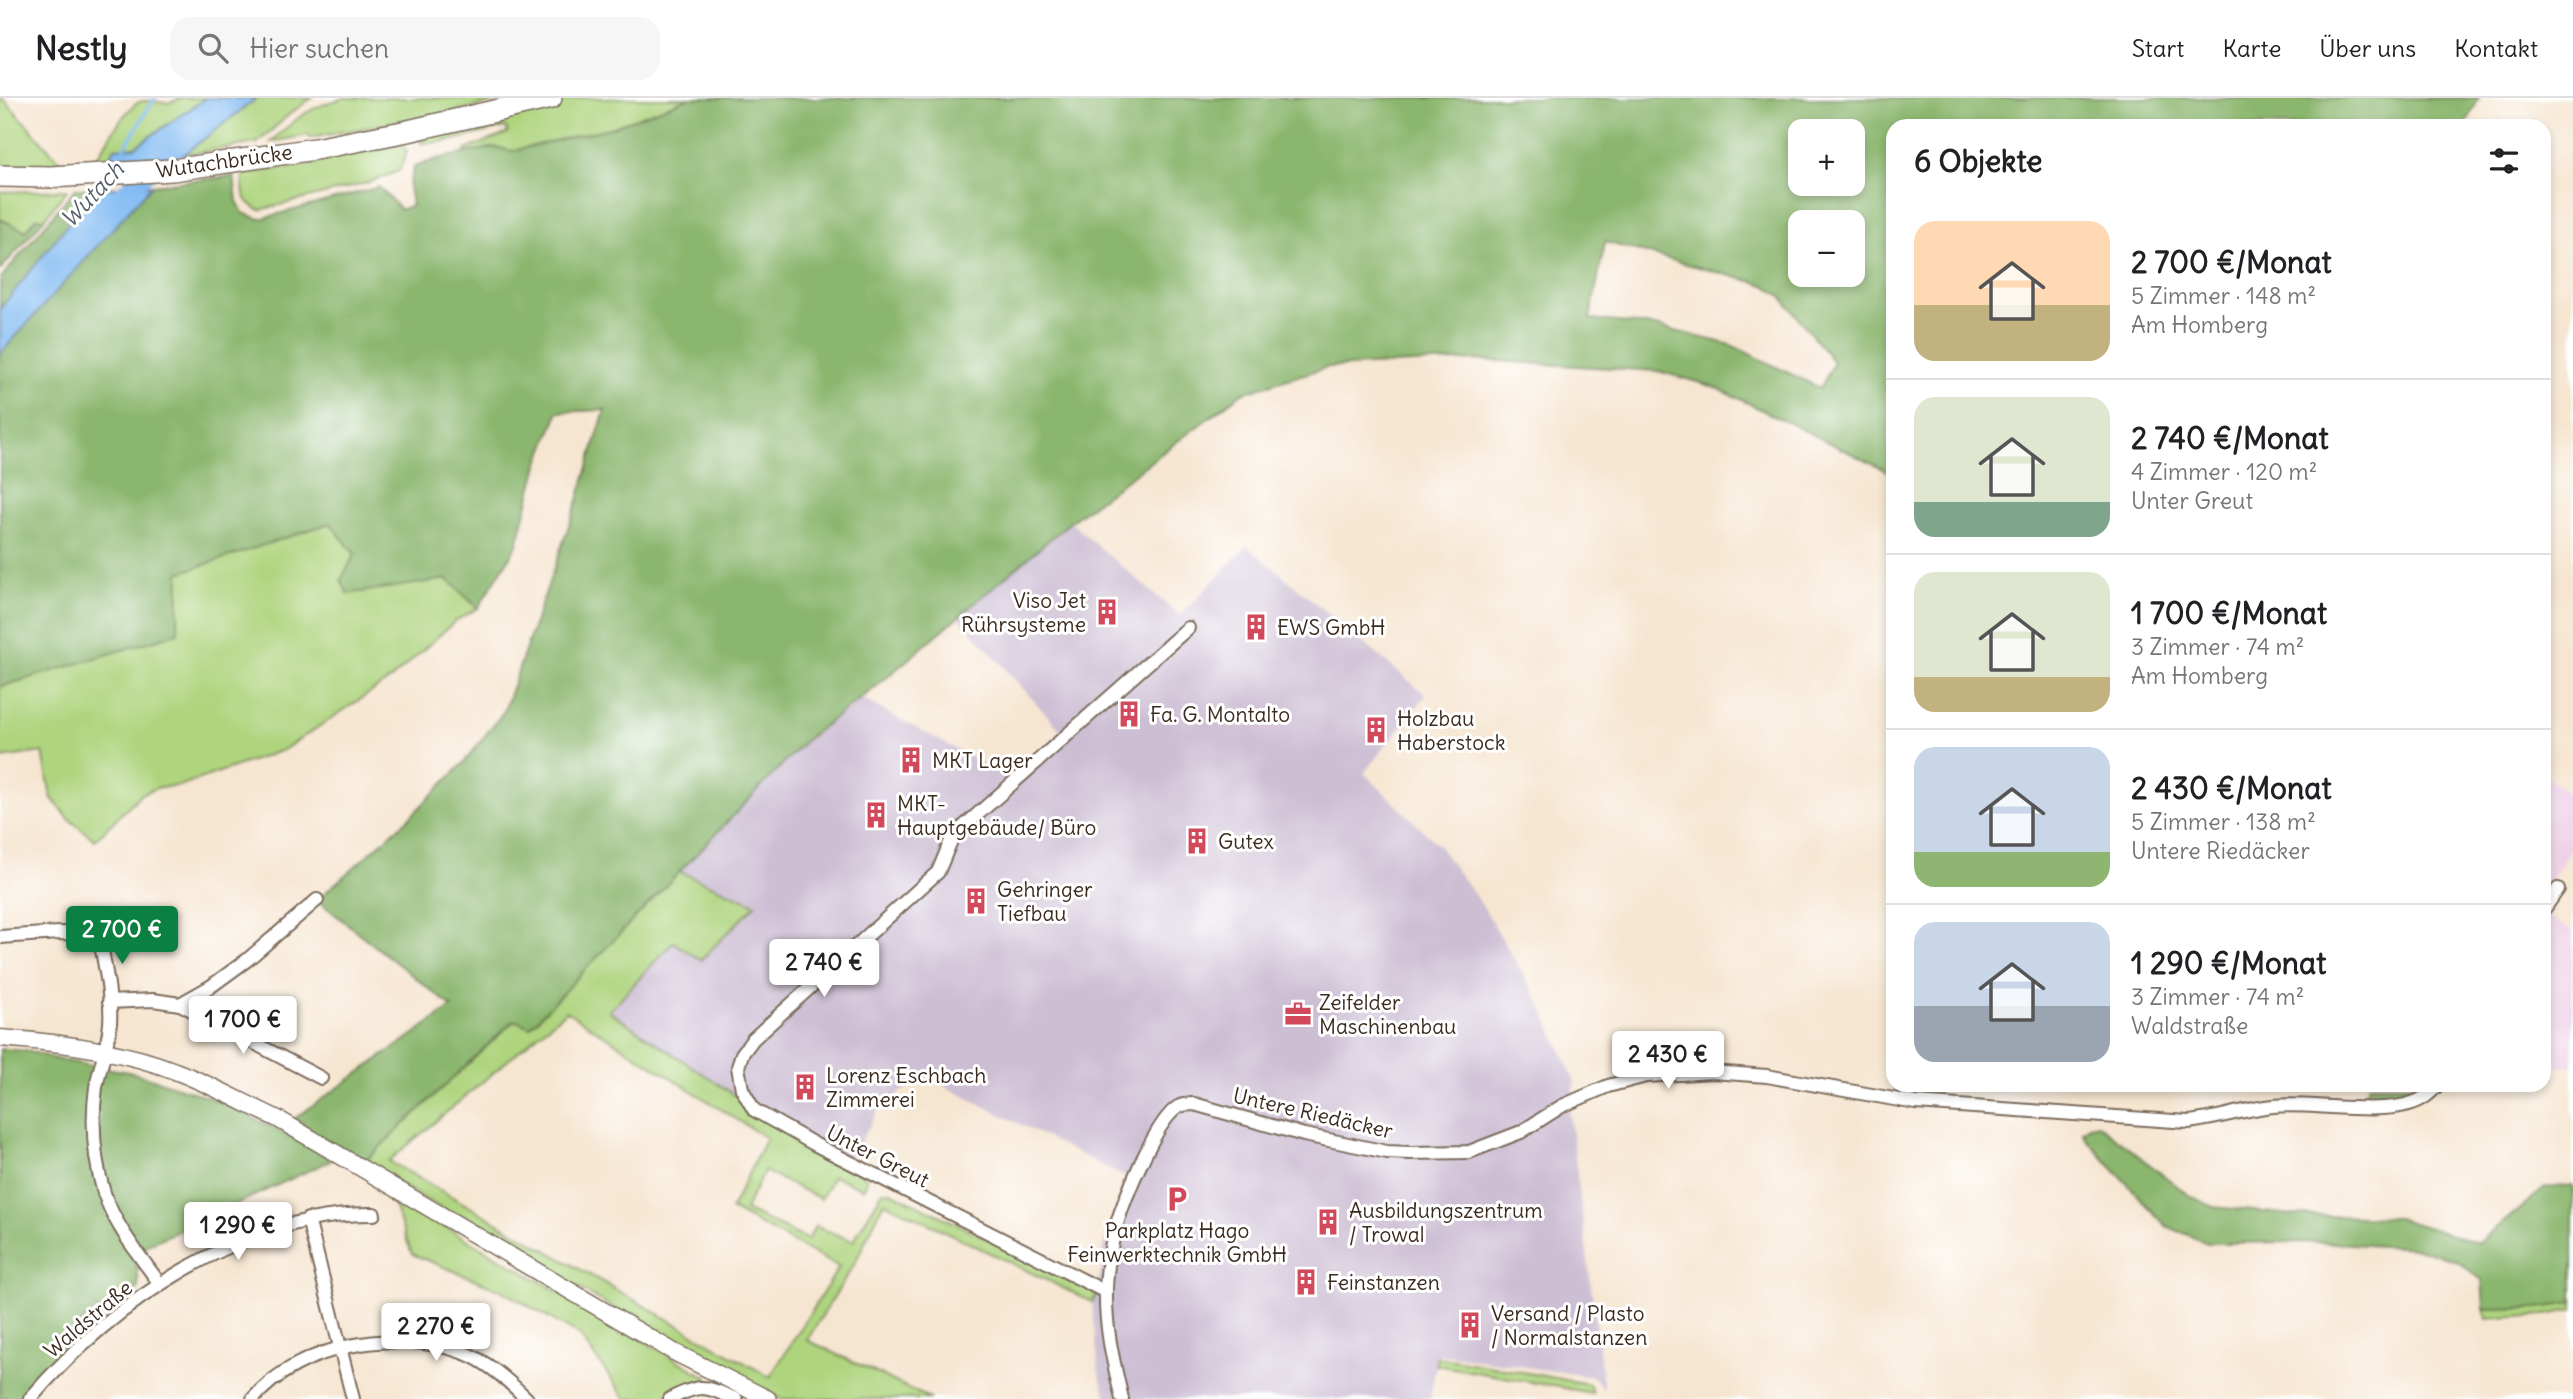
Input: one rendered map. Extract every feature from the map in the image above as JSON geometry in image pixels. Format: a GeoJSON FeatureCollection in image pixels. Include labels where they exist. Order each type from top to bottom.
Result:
{"type":"FeatureCollection","features":[{"type":"Feature","properties":{"kind":"highway","name":"Wutachbrücke"},"geometry":{"type":"LineString","coordinates":[[0,178],[173,170],[315,149],[551,98]]}},
{"type":"Feature","properties":{"kind":"main road"},"geometry":{"type":"LineString","coordinates":[[0,1038],[42,1041],[106,1052],[173,1070],[278,1119],[674,1352],[768,1399]]}},
{"type":"Feature","properties":{"kind":"street","name":"Unter Greut"},"geometry":{"type":"LineString","coordinates":[[1106,1292],[828,1152],[754,1110],[742,1089],[738,1067],[753,1039],[938,872],[953,836],[1188,628]]}},
{"type":"Feature","properties":{"kind":"street"},"geometry":{"type":"LineString","coordinates":[[2551,899],[2558,889]]}},
{"type":"Feature","properties":{"kind":"street"},"geometry":{"type":"LineString","coordinates":[[180,1004],[210,987],[247,960],[317,900]]}},
{"type":"Feature","properties":{"kind":"street"},"geometry":{"type":"LineString","coordinates":[[0,937],[59,933],[99,934],[110,1025],[106,1052],[96,1086],[95,1153],[105,1195],[123,1232],[160,1284]]}},
{"type":"Feature","properties":{"kind":"street"},"geometry":{"type":"LineString","coordinates":[[109,1003],[153,1000],[180,1004],[321,1078]]}},
{"type":"Feature","properties":{"kind":"street","name":"Untere Riedäcker"},"geometry":{"type":"LineString","coordinates":[[1122,1399],[1111,1350],[1106,1292],[1107,1268],[1116,1228],[1138,1171],[1164,1121],[1180,1105],[1188,1104],[1304,1135],[1387,1152],[1410,1153],[1469,1152],[1521,1132],[1562,1106],[1608,1086],[1646,1076],[1712,1072],[1767,1076],[1916,1102],[2189,1122],[2271,1106],[2296,1104],[2392,1108],[2425,1098],[2431,1092]]}},
{"type":"Feature","properties":{"kind":"street","name":"Waldstraße"},"geometry":{"type":"LineString","coordinates":[[30,1399],[78,1347],[160,1284],[251,1238],[308,1219],[344,1213],[374,1214]]}},
{"type":"Feature","properties":{"kind":"street"},"geometry":{"type":"LineString","coordinates":[[308,1219],[353,1399]]}},
{"type":"Feature","properties":{"kind":"street"},"geometry":{"type":"LineString","coordinates":[[253,1399],[288,1369],[340,1348],[377,1342],[405,1342],[467,1354],[497,1372],[527,1399]]}},
{"type":"Feature","properties":{"kind":"street"},"geometry":{"type":"LineString","coordinates":[[670,1399],[694,1388],[706,1386],[736,1399]]}},
{"type":"Feature","properties":{"kind":"shaded area"},"geometry":{"type":"Polygon","coordinates":[[[1070,522],[1180,616],[1247,546],[1426,695],[1364,773],[1438,845],[1484,908],[1540,1003],[1575,1081],[1569,1109],[1604,1390],[1594,1377],[1438,1354],[1430,1399],[1107,1399],[1099,1374],[1092,1302],[1101,1272],[1104,1246],[1129,1179],[924,1076],[880,1107],[850,1160],[728,1093],[609,1010],[674,941],[755,904],[678,871],[809,737],[860,698],[1010,778],[1062,732],[958,616],[1070,522]]]}},
{"type":"Feature","properties":{"kind":"shaded area"},"geometry":{"type":"Polygon","coordinates":[[[2551,781],[2573,796],[2573,845],[2551,880],[2551,781]]]}},
{"type":"Feature","properties":{"kind":"shaded area"},"geometry":{"type":"Polygon","coordinates":[[[2551,919],[2573,931],[2573,1066],[2551,1067],[2551,919]]]}},
{"type":"Feature","properties":{"kind":"green space"},"geometry":{"type":"Polygon","coordinates":[[[0,98],[3,98],[63,165],[54,166],[52,169],[0,170],[0,98]]]}},
{"type":"Feature","properties":{"kind":"green space"},"geometry":{"type":"Polygon","coordinates":[[[180,98],[206,98],[134,147],[115,148],[107,160],[95,161],[116,127],[137,103],[170,102],[180,98]]]}},
{"type":"Feature","properties":{"kind":"green space"},"geometry":{"type":"Polygon","coordinates":[[[257,98],[312,98],[257,143],[183,155],[257,98]]]}},
{"type":"Feature","properties":{"kind":"green space"},"geometry":{"type":"Polygon","coordinates":[[[345,98],[509,98],[472,108],[310,138],[310,135],[271,142],[304,114],[345,98]]]}},
{"type":"Feature","properties":{"kind":"green space"},"geometry":{"type":"Polygon","coordinates":[[[575,98],[689,98],[613,127],[512,151],[495,147],[466,153],[465,150],[508,133],[506,127],[442,142],[421,143],[419,138],[575,98]]]}},
{"type":"Feature","properties":{"kind":"green space"},"geometry":{"type":"Polygon","coordinates":[[[689,98],[2479,98],[2468,119],[1886,119],[1886,471],[1715,387],[1658,371],[1478,360],[1328,367],[1242,393],[1070,522],[872,690],[809,737],[530,1027],[514,1020],[363,1163],[294,1119],[452,1007],[317,900],[406,821],[462,765],[504,711],[578,500],[605,410],[558,412],[537,468],[517,545],[478,608],[447,579],[348,594],[341,580],[355,554],[330,523],[179,573],[178,633],[0,687],[0,354],[152,185],[234,176],[237,201],[243,213],[260,219],[379,187],[401,210],[412,205],[409,186],[414,167],[437,159],[495,147],[512,151],[613,127],[689,98]],[[1605,242],[1590,319],[1655,326],[1731,345],[1820,388],[1834,363],[1781,296],[1765,285],[1605,242]]]}},
{"type":"Feature","properties":{"kind":"green space"},"geometry":{"type":"Polygon","coordinates":[[[401,144],[407,152],[399,171],[367,183],[260,210],[250,204],[245,196],[243,174],[317,164],[317,160],[401,144]]]}},
{"type":"Feature","properties":{"kind":"green space"},"geometry":{"type":"Polygon","coordinates":[[[75,189],[96,189],[0,309],[0,279],[75,189]]]}},
{"type":"Feature","properties":{"kind":"green space"},"geometry":{"type":"Polygon","coordinates":[[[67,190],[44,219],[36,218],[26,231],[0,219],[0,192],[67,190]]]}},
{"type":"Feature","properties":{"kind":"green space"},"geometry":{"type":"Polygon","coordinates":[[[36,218],[44,219],[0,270],[0,219],[26,231],[36,218]]]}},
{"type":"Feature","properties":{"kind":"green space"},"geometry":{"type":"Polygon","coordinates":[[[330,523],[355,554],[341,580],[348,593],[447,579],[478,608],[454,622],[391,679],[283,750],[179,786],[160,787],[141,794],[95,840],[69,819],[51,797],[43,752],[0,758],[0,687],[177,633],[179,573],[330,523]]]}},
{"type":"Feature","properties":{"kind":"green space"},"geometry":{"type":"Polygon","coordinates":[[[678,871],[756,904],[701,960],[673,942],[609,1011],[739,1098],[745,1108],[865,1176],[867,1181],[864,1189],[833,1176],[821,1199],[764,1171],[745,1210],[808,1240],[815,1226],[853,1241],[883,1191],[889,1191],[1088,1287],[1097,1295],[1092,1302],[884,1202],[855,1263],[807,1340],[931,1399],[781,1399],[722,1371],[363,1163],[515,1020],[530,1026],[678,871]],[[566,1011],[389,1161],[770,1377],[839,1267],[731,1209],[766,1138],[566,1011]]]}},
{"type":"Feature","properties":{"kind":"green space"},"geometry":{"type":"Polygon","coordinates":[[[0,1049],[28,1051],[60,1060],[134,1073],[212,1098],[296,1139],[332,1160],[147,1245],[133,1255],[138,1286],[131,1298],[105,1318],[96,1309],[74,1330],[81,1338],[49,1366],[23,1399],[0,1399],[0,1049]]]}},
{"type":"Feature","properties":{"kind":"green space"},"geometry":{"type":"Polygon","coordinates":[[[2366,1092],[2415,1092],[2404,1098],[2361,1102],[2366,1092]]]}},
{"type":"Feature","properties":{"kind":"green space"},"geometry":{"type":"Polygon","coordinates":[[[2098,1124],[2190,1196],[2214,1207],[2293,1215],[2397,1218],[2478,1243],[2545,1188],[2573,1185],[2573,1303],[2538,1308],[2484,1309],[2482,1280],[2457,1261],[2417,1248],[2318,1242],[2207,1243],[2166,1226],[2088,1141],[2083,1132],[2089,1126],[2098,1124]]]}},
{"type":"Feature","properties":{"kind":"green space"},"geometry":{"type":"Polygon","coordinates":[[[390,1195],[708,1378],[705,1384],[686,1386],[660,1399],[626,1399],[579,1335],[501,1290],[412,1254],[390,1195]]]}},
{"type":"Feature","properties":{"kind":"green space"},"geometry":{"type":"Polygon","coordinates":[[[2573,1303],[2573,1310],[2487,1319],[2484,1309],[2538,1308],[2573,1303]]]}},
{"type":"Feature","properties":{"kind":"green space"},"geometry":{"type":"Polygon","coordinates":[[[1437,1357],[1589,1384],[1592,1393],[1436,1365],[1437,1357]]]}},
{"type":"Feature","properties":{"kind":"water"},"geometry":{"type":"Polygon","coordinates":[[[206,98],[257,98],[183,155],[107,160],[115,148],[135,147],[206,98]]]}},
{"type":"Feature","properties":{"kind":"water"},"geometry":{"type":"Polygon","coordinates":[[[152,185],[0,354],[0,309],[96,189],[152,185]]]}},
{"type":"Feature","properties":{"kind":"waterway"},"geometry":{"type":"LineString","coordinates":[[123,150],[155,98]]}},
{"type":"Feature","properties":{"kind":"waterway","name":"Wutach"},"geometry":{"type":"LineString","coordinates":[[112,204],[183,140]]}},
{"type":"Feature","properties":{"kind":"place","name":"Viso Jet Rührsysteme"},"geometry":{"type":"Point","coordinates":[1107,612]}},
{"type":"Feature","properties":{"kind":"place","name":"EWS GmbH"},"geometry":{"type":"Point","coordinates":[1256,627]}},
{"type":"Feature","properties":{"kind":"place","name":"Fa. G. Montalto"},"geometry":{"type":"Point","coordinates":[1129,714]}},
{"type":"Feature","properties":{"kind":"place","name":"Holzbau Haberstock"},"geometry":{"type":"Point","coordinates":[1376,730]}},
{"type":"Feature","properties":{"kind":"place","name":"MKT Lager"},"geometry":{"type":"Point","coordinates":[911,760]}},
{"type":"Feature","properties":{"kind":"place","name":"MKT- Hauptgebäude/ Büro"},"geometry":{"type":"Point","coordinates":[876,815]}},
{"type":"Feature","properties":{"kind":"place","name":"Gutex"},"geometry":{"type":"Point","coordinates":[1197,841]}},
{"type":"Feature","properties":{"kind":"place","name":"Gehringer Tiefbau"},"geometry":{"type":"Point","coordinates":[976,901]}},
{"type":"Feature","properties":{"kind":"place","name":"Zeifelder Maschinenbau"},"geometry":{"type":"Point","coordinates":[1298,1014]}},
{"type":"Feature","properties":{"kind":"place","name":"Lorenz Eschbach Zimmerei"},"geometry":{"type":"Point","coordinates":[805,1087]}},
{"type":"Feature","properties":{"kind":"place","name":"Parkplatz Hago Feinwerktechnik GmbH"},"geometry":{"type":"Point","coordinates":[1177,1199]}},
{"type":"Feature","properties":{"kind":"place","name":"Ausbildungszentrum / Trowal"},"geometry":{"type":"Point","coordinates":[1328,1222]}},
{"type":"Feature","properties":{"kind":"place","name":"Feinstanzen"},"geometry":{"type":"Point","coordinates":[1306,1282]}},
{"type":"Feature","properties":{"kind":"place","name":"Versand / Plasto / Normalstanzen"},"geometry":{"type":"Point","coordinates":[1470,1325]}}]}
